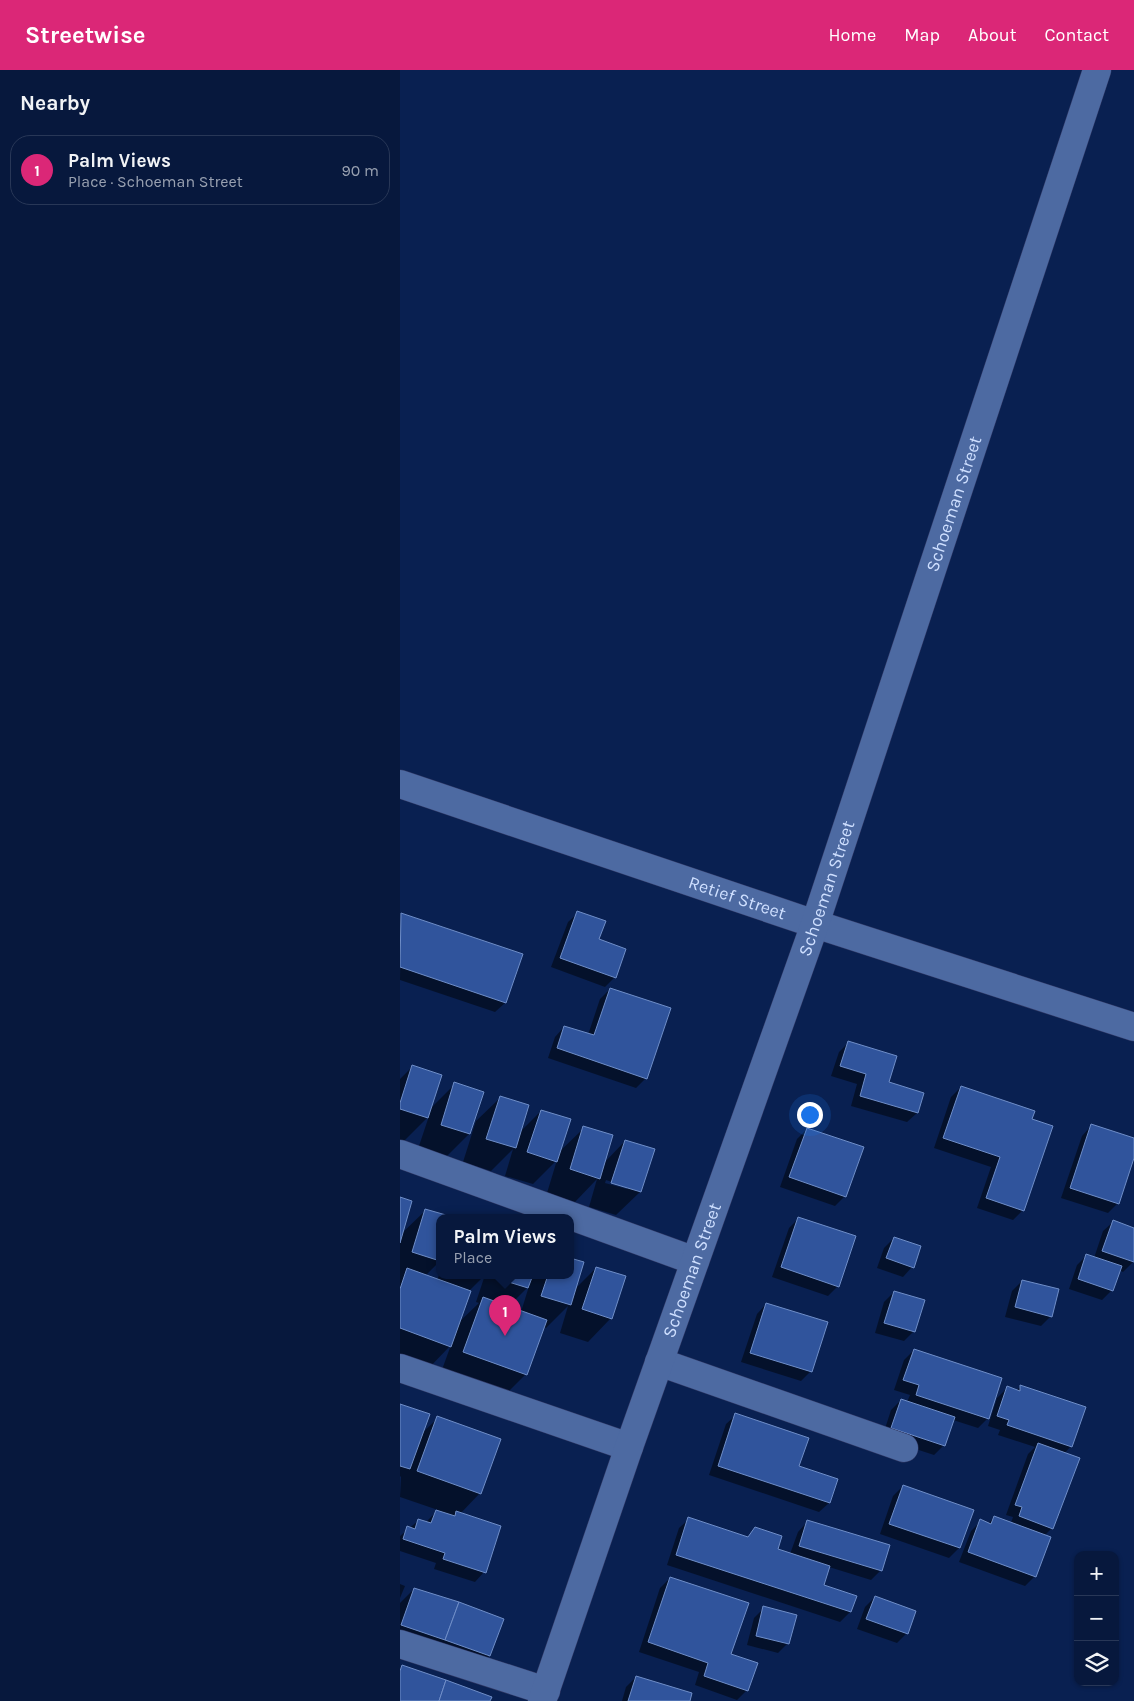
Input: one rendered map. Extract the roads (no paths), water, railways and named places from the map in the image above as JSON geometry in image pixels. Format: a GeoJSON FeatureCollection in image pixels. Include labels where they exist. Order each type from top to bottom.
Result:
{"type":"FeatureCollection","features":[{"type":"Feature","properties":{"kind":"street","name":"Schoeman Street"},"geometry":{"type":"LineString","coordinates":[[544,1696],[629,1447],[815,924],[1097,70]]}},
{"type":"Feature","properties":{"kind":"street","name":"Retief Street"},"geometry":{"type":"LineString","coordinates":[[400,784],[815,924],[1134,1027]]}},
{"type":"Feature","properties":{"kind":"street"},"geometry":{"type":"LineString","coordinates":[[400,1154],[565,1214]]}},
{"type":"Feature","properties":{"kind":"street"},"geometry":{"type":"LineString","coordinates":[[574,1217],[695,1261]]}},
{"type":"Feature","properties":{"kind":"street"},"geometry":{"type":"LineString","coordinates":[[659,1362],[904,1448]]}},
{"type":"Feature","properties":{"kind":"street"},"geometry":{"type":"LineString","coordinates":[[400,1368],[629,1447]]}},
{"type":"Feature","properties":{"kind":"street"},"geometry":{"type":"LineString","coordinates":[[400,1644],[544,1696]]}},
{"type":"Feature","properties":{"kind":"place","name":"Palm Views"},"geometry":{"type":"Point","coordinates":[505,1336]}}]}
